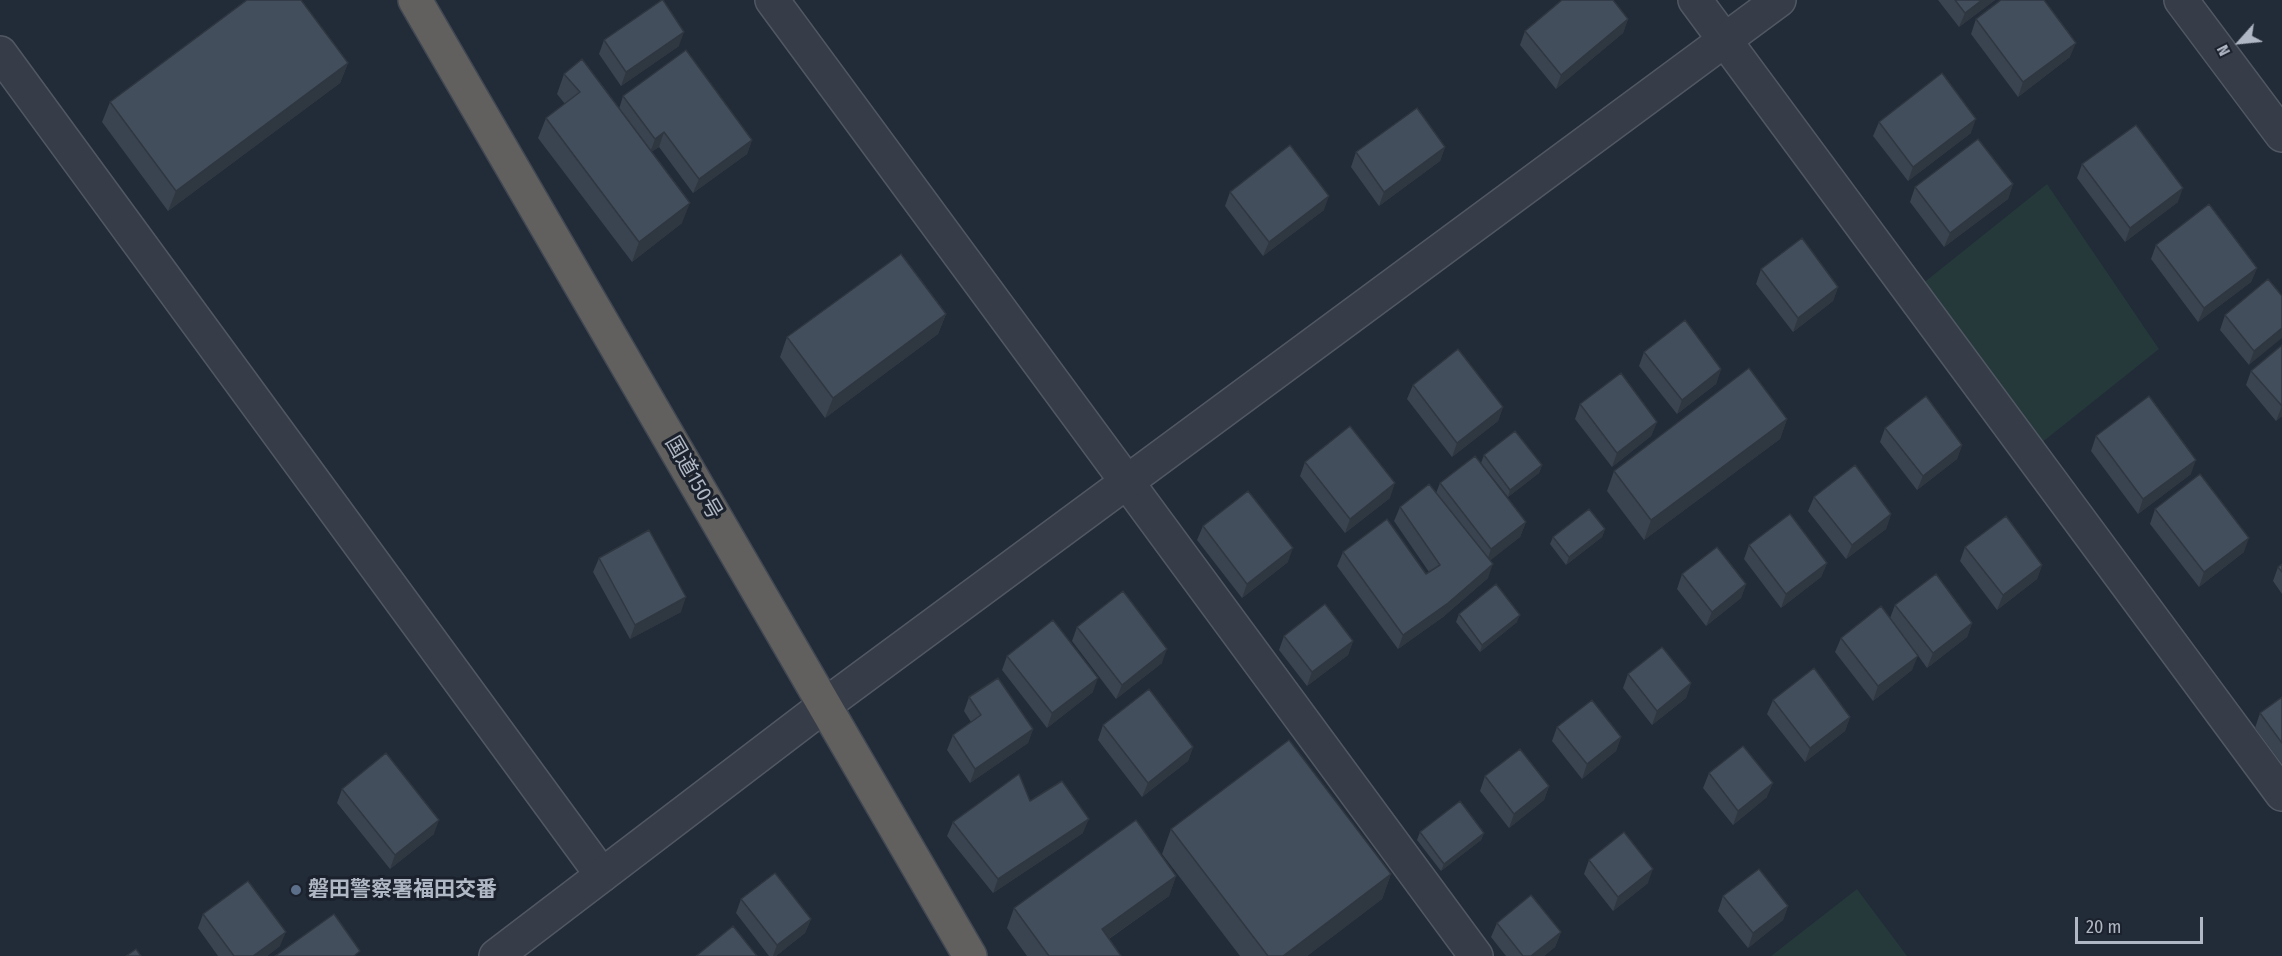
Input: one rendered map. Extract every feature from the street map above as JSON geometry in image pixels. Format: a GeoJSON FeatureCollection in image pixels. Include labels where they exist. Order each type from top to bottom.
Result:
{"type":"FeatureCollection","features":[{"type":"Feature","properties":{"kind":"highway","name":"国道150号"},"geometry":{"type":"LineString","coordinates":[[415,0],[970,956]]}},
{"type":"Feature","properties":{"kind":"street"},"geometry":{"type":"LineString","coordinates":[[772,0],[1476,956]]}},
{"type":"Feature","properties":{"kind":"street"},"geometry":{"type":"LineString","coordinates":[[1695,0],[2282,794]]}},
{"type":"Feature","properties":{"kind":"street"},"geometry":{"type":"LineString","coordinates":[[496,956],[825,705],[1779,0]]}},
{"type":"Feature","properties":{"kind":"street"},"geometry":{"type":"LineString","coordinates":[[2181,0],[2282,135]]}},
{"type":"Feature","properties":{"kind":"street"},"geometry":{"type":"LineString","coordinates":[[0,53],[602,875]]}},
{"type":"Feature","properties":{"kind":"shaded area"},"geometry":{"type":"Polygon","coordinates":[[[2047,184],[2159,349],[2030,452],[1912,292],[2047,184]]]}},
{"type":"Feature","properties":{"kind":"shaded area"},"geometry":{"type":"Polygon","coordinates":[[[1857,889],[1907,956],[1771,956],[1857,889]]]}},
{"type":"Feature","properties":{"kind":"building"},"geometry":{"type":"Polygon","coordinates":[[[247,0],[301,0],[348,63],[176,191],[110,102],[247,0]]]}},
{"type":"Feature","properties":{"kind":"building"},"geometry":{"type":"Polygon","coordinates":[[[662,0],[684,32],[626,72],[604,40],[662,0]]]}},
{"type":"Feature","properties":{"kind":"building"},"geometry":{"type":"Polygon","coordinates":[[[1562,0],[1613,0],[1628,19],[1561,75],[1525,31],[1562,0]]]}},
{"type":"Feature","properties":{"kind":"building"},"geometry":{"type":"Polygon","coordinates":[[[1955,0],[1982,0],[1965,13],[1955,0]]]}},
{"type":"Feature","properties":{"kind":"building"},"geometry":{"type":"Polygon","coordinates":[[[2001,0],[2044,0],[2076,43],[2023,82],[1976,19],[2001,0]]]}},
{"type":"Feature","properties":{"kind":"building"},"geometry":{"type":"Polygon","coordinates":[[[686,50],[752,140],[699,179],[664,132],[655,139],[623,96],[686,50]]]}},
{"type":"Feature","properties":{"kind":"building"},"geometry":{"type":"Polygon","coordinates":[[[582,59],[690,203],[639,242],[546,118],[580,92],[564,74],[582,59]]]}},
{"type":"Feature","properties":{"kind":"building"},"geometry":{"type":"Polygon","coordinates":[[[1942,73],[1976,119],[1913,167],[1879,122],[1942,73]]]}},
{"type":"Feature","properties":{"kind":"building"},"geometry":{"type":"Polygon","coordinates":[[[1417,108],[1445,147],[1384,192],[1356,152],[1417,108]]]}},
{"type":"Feature","properties":{"kind":"building"},"geometry":{"type":"Polygon","coordinates":[[[2136,125],[2183,188],[2130,228],[2082,164],[2136,125]]]}},
{"type":"Feature","properties":{"kind":"building"},"geometry":{"type":"Polygon","coordinates":[[[1978,139],[2013,184],[1950,233],[1915,187],[1978,139]]]}},
{"type":"Feature","properties":{"kind":"building"},"geometry":{"type":"Polygon","coordinates":[[[1290,145],[1329,196],[1269,242],[1230,192],[1290,145]]]}},
{"type":"Feature","properties":{"kind":"building"},"geometry":{"type":"Polygon","coordinates":[[[2209,204],[2257,268],[2204,308],[2156,245],[2209,204]]]}},
{"type":"Feature","properties":{"kind":"building"},"geometry":{"type":"Polygon","coordinates":[[[1802,238],[1838,287],[1798,318],[1761,269],[1802,238]]]}},
{"type":"Feature","properties":{"kind":"building"},"geometry":{"type":"Polygon","coordinates":[[[901,254],[946,314],[833,398],[787,337],[901,254]]]}},
{"type":"Feature","properties":{"kind":"building"},"geometry":{"type":"Polygon","coordinates":[[[2268,279],[2282,296],[2282,328],[2254,351],[2225,315],[2268,279]]]}},
{"type":"Feature","properties":{"kind":"building"},"geometry":{"type":"Polygon","coordinates":[[[1685,320],[1721,369],[1682,400],[1644,352],[1685,320]]]}},
{"type":"Feature","properties":{"kind":"building"},"geometry":{"type":"Polygon","coordinates":[[[2282,345],[2282,406],[2251,371],[2282,345]]]}},
{"type":"Feature","properties":{"kind":"building"},"geometry":{"type":"Polygon","coordinates":[[[1458,349],[1503,407],[1457,443],[1413,385],[1458,349]]]}},
{"type":"Feature","properties":{"kind":"building"},"geometry":{"type":"Polygon","coordinates":[[[1749,368],[1787,419],[1651,520],[1614,471],[1749,368]]]}},
{"type":"Feature","properties":{"kind":"building"},"geometry":{"type":"Polygon","coordinates":[[[1621,373],[1657,422],[1617,453],[1580,404],[1621,373]]]}},
{"type":"Feature","properties":{"kind":"building"},"geometry":{"type":"Polygon","coordinates":[[[1926,396],[1962,445],[1923,476],[1885,428],[1926,396]]]}},
{"type":"Feature","properties":{"kind":"building"},"geometry":{"type":"Polygon","coordinates":[[[2149,396],[2196,460],[2143,499],[2096,436],[2149,396]]]}},
{"type":"Feature","properties":{"kind":"building"},"geometry":{"type":"Polygon","coordinates":[[[1350,426],[1395,483],[1350,519],[1305,462],[1350,426]]]}},
{"type":"Feature","properties":{"kind":"building"},"geometry":{"type":"Polygon","coordinates":[[[1515,431],[1542,465],[1510,490],[1484,455],[1515,431]]]}},
{"type":"Feature","properties":{"kind":"building"},"geometry":{"type":"Polygon","coordinates":[[[1475,456],[1526,522],[1491,549],[1440,483],[1475,456]]]}},
{"type":"Feature","properties":{"kind":"building"},"geometry":{"type":"Polygon","coordinates":[[[1855,465],[1891,514],[1852,545],[1814,497],[1855,465]]]}},
{"type":"Feature","properties":{"kind":"building"},"geometry":{"type":"Polygon","coordinates":[[[2200,474],[2249,538],[2204,572],[2155,509],[2200,474]]]}},
{"type":"Feature","properties":{"kind":"building"},"geometry":{"type":"Polygon","coordinates":[[[1429,484],[1493,564],[1448,603],[1403,635],[1343,552],[1387,519],[1426,574],[1440,565],[1400,507],[1429,484]]]}},
{"type":"Feature","properties":{"kind":"building"},"geometry":{"type":"Polygon","coordinates":[[[1248,491],[1293,548],[1247,584],[1203,526],[1248,491]]]}},
{"type":"Feature","properties":{"kind":"building"},"geometry":{"type":"Polygon","coordinates":[[[1589,509],[1605,529],[1569,557],[1553,537],[1589,509]]]}},
{"type":"Feature","properties":{"kind":"building"},"geometry":{"type":"Polygon","coordinates":[[[1790,514],[1827,563],[1786,594],[1749,545],[1790,514]]]}},
{"type":"Feature","properties":{"kind":"building"},"geometry":{"type":"Polygon","coordinates":[[[2006,516],[2042,565],[2003,595],[1965,547],[2006,516]]]}},
{"type":"Feature","properties":{"kind":"building"},"geometry":{"type":"Polygon","coordinates":[[[649,530],[686,597],[635,625],[599,558],[649,530]]]}},
{"type":"Feature","properties":{"kind":"building"},"geometry":{"type":"Polygon","coordinates":[[[1717,547],[1746,584],[1712,612],[1682,574],[1717,547]]]}},
{"type":"Feature","properties":{"kind":"building"},"geometry":{"type":"Polygon","coordinates":[[[1936,574],[1972,623],[1933,653],[1895,605],[1936,574]]]}},
{"type":"Feature","properties":{"kind":"building"},"geometry":{"type":"Polygon","coordinates":[[[1496,584],[1520,615],[1482,645],[1459,614],[1496,584]]]}},
{"type":"Feature","properties":{"kind":"building"},"geometry":{"type":"Polygon","coordinates":[[[1123,591],[1167,649],[1122,685],[1077,627],[1123,591]]]}},
{"type":"Feature","properties":{"kind":"building"},"geometry":{"type":"Polygon","coordinates":[[[1325,604],[1353,641],[1312,672],[1284,636],[1325,604]]]}},
{"type":"Feature","properties":{"kind":"building"},"geometry":{"type":"Polygon","coordinates":[[[1881,606],[1918,656],[1878,686],[1841,638],[1881,606]]]}},
{"type":"Feature","properties":{"kind":"building"},"geometry":{"type":"Polygon","coordinates":[[[1053,620],[1098,678],[1052,713],[1007,656],[1053,620]]]}},
{"type":"Feature","properties":{"kind":"building"},"geometry":{"type":"Polygon","coordinates":[[[1662,647],[1691,683],[1657,711],[1628,674],[1662,647]]]}},
{"type":"Feature","properties":{"kind":"building"},"geometry":{"type":"Polygon","coordinates":[[[1814,668],[1850,717],[1810,748],[1773,700],[1814,668]]]}},
{"type":"Feature","properties":{"kind":"building"},"geometry":{"type":"Polygon","coordinates":[[[998,678],[1033,729],[975,769],[953,735],[981,715],[969,697],[998,678]]]}},
{"type":"Feature","properties":{"kind":"building"},"geometry":{"type":"Polygon","coordinates":[[[1149,689],[1193,747],[1148,783],[1103,725],[1149,689]]]}},
{"type":"Feature","properties":{"kind":"building"},"geometry":{"type":"Polygon","coordinates":[[[2282,697],[2282,743],[2260,713],[2282,697]]]}},
{"type":"Feature","properties":{"kind":"building"},"geometry":{"type":"Polygon","coordinates":[[[1592,700],[1621,737],[1587,764],[1557,727],[1592,700]]]}},
{"type":"Feature","properties":{"kind":"building"},"geometry":{"type":"Polygon","coordinates":[[[1289,740],[1391,874],[1283,956],[1268,956],[1171,829],[1289,740]]]}},
{"type":"Feature","properties":{"kind":"building"},"geometry":{"type":"Polygon","coordinates":[[[1743,746],[1773,783],[1738,811],[1709,773],[1743,746]]]}},
{"type":"Feature","properties":{"kind":"building"},"geometry":{"type":"Polygon","coordinates":[[[1520,749],[1549,786],[1514,814],[1485,776],[1520,749]]]}},
{"type":"Feature","properties":{"kind":"building"},"geometry":{"type":"Polygon","coordinates":[[[386,753],[439,820],[395,855],[342,789],[386,753]]]}},
{"type":"Feature","properties":{"kind":"building"},"geometry":{"type":"Polygon","coordinates":[[[1019,774],[1030,801],[1062,781],[1089,819],[998,879],[953,822],[1019,774]]]}},
{"type":"Feature","properties":{"kind":"building"},"geometry":{"type":"Polygon","coordinates":[[[1460,801],[1484,833],[1444,864],[1420,832],[1460,801]]]}},
{"type":"Feature","properties":{"kind":"building"},"geometry":{"type":"Polygon","coordinates":[[[1136,820],[1176,876],[1102,929],[1121,956],[1049,956],[1014,908],[1136,820]]]}},
{"type":"Feature","properties":{"kind":"building"},"geometry":{"type":"Polygon","coordinates":[[[1624,832],[1653,869],[1618,897],[1589,860],[1624,832]]]}},
{"type":"Feature","properties":{"kind":"building"},"geometry":{"type":"Polygon","coordinates":[[[1759,869],[1788,906],[1753,933],[1723,896],[1759,869]]]}},
{"type":"Feature","properties":{"kind":"building"},"geometry":{"type":"Polygon","coordinates":[[[775,873],[811,919],[777,945],[741,899],[775,873]]]}},
{"type":"Feature","properties":{"kind":"building"},"geometry":{"type":"Polygon","coordinates":[[[248,881],[286,932],[253,956],[234,956],[203,914],[248,881]]]}},
{"type":"Feature","properties":{"kind":"building"},"geometry":{"type":"Polygon","coordinates":[[[1531,895],[1561,932],[1531,956],[1523,956],[1497,923],[1531,895]]]}},
{"type":"Feature","properties":{"kind":"building"},"geometry":{"type":"Polygon","coordinates":[[[334,914],[360,951],[354,956],[275,956],[334,914]]]}},
{"type":"Feature","properties":{"kind":"building"},"geometry":{"type":"Polygon","coordinates":[[[733,926],[757,956],[696,956],[733,926]]]}},
{"type":"Feature","properties":{"kind":"building"},"geometry":{"type":"Polygon","coordinates":[[[136,949],[141,956],[126,956],[136,949]]]}},
{"type":"Feature","properties":{"kind":"place","name":"磐田警察署福田交番"},"geometry":{"type":"Point","coordinates":[296,890]}}]}
